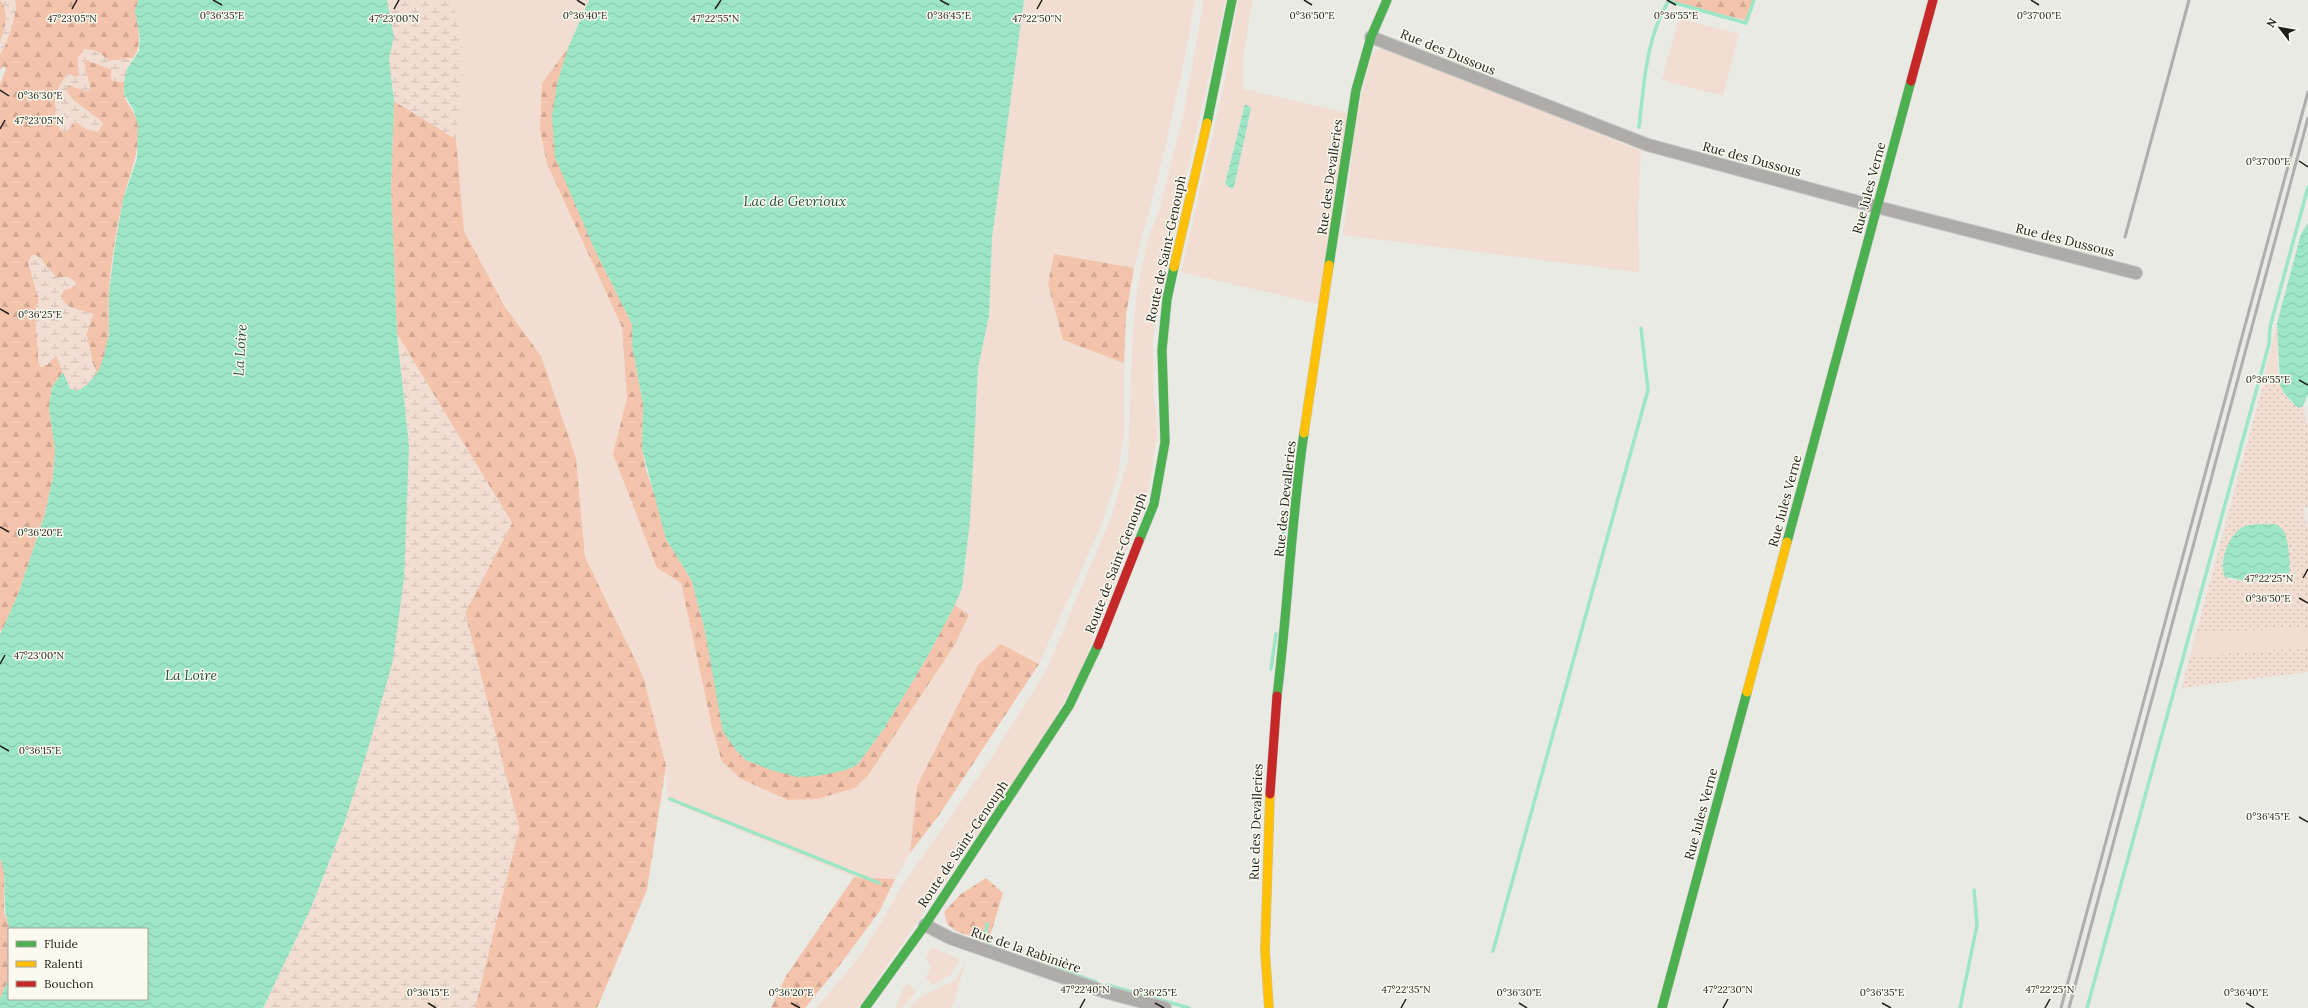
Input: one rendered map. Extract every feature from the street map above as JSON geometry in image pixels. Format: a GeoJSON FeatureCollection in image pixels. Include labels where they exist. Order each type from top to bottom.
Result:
{"type":"FeatureCollection","features":[{"type":"Feature","properties":{"kind":"street","name":"Route de Saint-Genouph"},"geometry":{"type":"LineString","coordinates":[[865,1008],[925,925],[1069,706],[1097,647],[1154,504],[1165,442],[1162,350],[1167,300],[1220,66],[1232,0]]}},
{"type":"Feature","properties":{"kind":"street","name":"Rue des Devalleries"},"geometry":{"type":"LineString","coordinates":[[1269,1008],[1265,951],[1272,748],[1296,495],[1356,90],[1371,37],[1387,0]]}},
{"type":"Feature","properties":{"kind":"street","name":"Rue Jules Verne"},"geometry":{"type":"LineString","coordinates":[[1662,1008],[1933,0]]}},
{"type":"Feature","properties":{"kind":"street","name":"Rue des Dussous"},"geometry":{"type":"LineString","coordinates":[[1371,37],[1643,143],[1877,207],[2136,273]]}},
{"type":"Feature","properties":{"kind":"street","name":"Rue de la Rabinière"},"geometry":{"type":"LineString","coordinates":[[925,925],[950,938],[1105,992],[1165,1008]]}},
{"type":"Feature","properties":{"kind":"green space"},"geometry":{"type":"Polygon","coordinates":[[[0,0],[5,10],[6,21],[0,44],[0,0]]]}},
{"type":"Feature","properties":{"kind":"green space"},"geometry":{"type":"Polygon","coordinates":[[[1,0],[15,0],[15,14],[12,28],[0,54],[0,47],[6,20],[4,7],[1,0]]]}},
{"type":"Feature","properties":{"kind":"green space"},"geometry":{"type":"Polygon","coordinates":[[[15,0],[138,0],[137,16],[139,45],[133,58],[109,61],[97,51],[85,49],[78,57],[79,77],[74,77],[70,74],[55,95],[56,116],[61,131],[66,132],[75,121],[86,129],[100,120],[73,100],[66,90],[67,85],[88,91],[90,88],[84,63],[86,60],[111,69],[113,81],[124,82],[125,98],[137,122],[138,138],[136,156],[123,200],[114,246],[109,293],[108,345],[106,355],[97,373],[86,335],[93,314],[74,309],[63,301],[61,296],[64,290],[71,288],[69,277],[57,278],[36,255],[32,255],[28,262],[39,300],[35,311],[39,364],[47,365],[56,355],[63,372],[52,387],[49,407],[55,450],[53,477],[45,514],[19,592],[2,631],[0,630],[0,84],[6,69],[4,66],[0,70],[0,54],[6,44],[16,9],[15,0]]]}},
{"type":"Feature","properties":{"kind":"green space"},"geometry":{"type":"Polygon","coordinates":[[[387,0],[453,0],[462,46],[463,74],[456,139],[394,101],[389,59],[394,37],[387,0]]]}},
{"type":"Feature","properties":{"kind":"green space"},"geometry":{"type":"Polygon","coordinates":[[[453,0],[589,0],[568,48],[542,83],[540,130],[547,164],[622,327],[627,398],[613,454],[657,568],[681,583],[712,727],[722,762],[741,779],[789,800],[817,799],[869,774],[955,644],[968,615],[955,605],[962,588],[966,563],[978,368],[989,316],[992,238],[1024,0],[1195,0],[1183,68],[1168,135],[1134,268],[1054,255],[1048,284],[1063,340],[1124,363],[1124,436],[1118,474],[1101,526],[1039,664],[1001,644],[917,786],[910,853],[895,879],[854,877],[668,801],[666,766],[643,676],[585,557],[576,458],[541,356],[505,307],[464,231],[456,139],[463,74],[462,46],[453,0]]]}},
{"type":"Feature","properties":{"kind":"green space"},"geometry":{"type":"Polygon","coordinates":[[[1204,0],[1226,0],[1155,317],[1153,344],[1154,401],[1156,407],[1157,434],[1151,478],[1146,500],[1082,668],[1044,737],[858,1008],[816,1008],[856,961],[879,926],[904,883],[988,763],[1046,671],[1110,520],[1128,461],[1133,326],[1138,285],[1147,242],[1159,210],[1183,116],[1204,0]]]}},
{"type":"Feature","properties":{"kind":"green space"},"geometry":{"type":"Polygon","coordinates":[[[1238,0],[1253,0],[1243,56],[1243,89],[1348,113],[1322,305],[1181,272],[1224,85],[1238,0]]]}},
{"type":"Feature","properties":{"kind":"green space"},"geometry":{"type":"Polygon","coordinates":[[[1664,0],[1755,0],[1749,21],[1664,0]]]}},
{"type":"Feature","properties":{"kind":"green space"},"geometry":{"type":"Polygon","coordinates":[[[1679,18],[1739,34],[1723,96],[1662,80],[1679,18]]]}},
{"type":"Feature","properties":{"kind":"green space"},"geometry":{"type":"Polygon","coordinates":[[[568,48],[557,84],[585,224],[593,246],[632,324],[632,345],[643,404],[642,449],[646,470],[657,502],[666,539],[692,581],[736,750],[746,760],[771,770],[857,765],[885,727],[926,659],[955,605],[969,615],[955,644],[869,774],[855,788],[817,799],[788,800],[741,779],[722,762],[712,727],[681,583],[657,568],[613,454],[627,398],[622,327],[547,164],[540,130],[542,83],[568,48]]]}},
{"type":"Feature","properties":{"kind":"green space"},"geometry":{"type":"Polygon","coordinates":[[[85,49],[97,51],[110,61],[133,58],[124,82],[113,81],[111,79],[111,69],[86,60],[84,64],[90,87],[88,91],[67,85],[66,90],[73,100],[100,120],[103,124],[98,132],[86,129],[75,121],[66,132],[61,131],[55,108],[57,94],[68,73],[74,77],[79,76],[78,57],[85,49]]]}},
{"type":"Feature","properties":{"kind":"green space"},"geometry":{"type":"Polygon","coordinates":[[[1378,49],[1391,49],[1641,151],[1638,210],[1639,272],[1343,235],[1356,119],[1371,56],[1378,49]]]}},
{"type":"Feature","properties":{"kind":"green space"},"geometry":{"type":"Polygon","coordinates":[[[394,101],[456,139],[464,231],[505,307],[541,356],[576,458],[585,557],[643,676],[666,766],[647,890],[597,1008],[475,1008],[519,828],[465,613],[512,523],[397,334],[391,189],[394,101]]]}},
{"type":"Feature","properties":{"kind":"green space"},"geometry":{"type":"Polygon","coordinates":[[[1054,254],[1134,268],[1126,315],[1124,363],[1063,340],[1048,284],[1054,254]]]}},
{"type":"Feature","properties":{"kind":"green space"},"geometry":{"type":"Polygon","coordinates":[[[32,255],[41,258],[51,273],[57,278],[69,277],[76,282],[75,286],[64,290],[61,296],[67,306],[93,314],[86,335],[97,373],[88,384],[78,391],[70,389],[56,356],[42,368],[39,364],[35,311],[39,300],[28,262],[32,255]]]}},
{"type":"Feature","properties":{"kind":"green space"},"geometry":{"type":"Polygon","coordinates":[[[2277,323],[2278,377],[2262,388],[2277,323]]]}},
{"type":"Feature","properties":{"kind":"green space"},"geometry":{"type":"Polygon","coordinates":[[[397,334],[512,523],[465,613],[519,828],[475,1008],[263,1008],[310,910],[344,824],[409,446],[397,334]]]}},
{"type":"Feature","properties":{"kind":"green space"},"geometry":{"type":"Polygon","coordinates":[[[2278,377],[2283,390],[2294,405],[2298,408],[2303,406],[2308,426],[2308,507],[2303,507],[2308,529],[2308,627],[2196,634],[2262,388],[2278,377]],[[2275,524],[2246,527],[2238,531],[2222,559],[2223,571],[2230,580],[2256,581],[2285,578],[2290,568],[2285,533],[2275,524]]]}},
{"type":"Feature","properties":{"kind":"green space"},"geometry":{"type":"Polygon","coordinates":[[[2308,627],[2308,648],[2190,656],[2196,634],[2308,627]]]}},
{"type":"Feature","properties":{"kind":"green space"},"geometry":{"type":"Polygon","coordinates":[[[1001,644],[1039,664],[939,815],[910,853],[917,786],[978,665],[1001,644]]]}},
{"type":"Feature","properties":{"kind":"green space"},"geometry":{"type":"Polygon","coordinates":[[[2308,648],[2308,672],[2182,688],[2190,656],[2308,648]]]}},
{"type":"Feature","properties":{"kind":"green space"},"geometry":{"type":"Polygon","coordinates":[[[0,858],[4,868],[4,912],[10,928],[8,928],[8,980],[0,999],[0,858]]]}},
{"type":"Feature","properties":{"kind":"green space"},"geometry":{"type":"Polygon","coordinates":[[[854,877],[895,879],[879,912],[839,966],[805,1008],[771,1008],[786,976],[854,877]]]}},
{"type":"Feature","properties":{"kind":"green space"},"geometry":{"type":"Polygon","coordinates":[[[986,878],[1003,893],[988,943],[956,931],[947,924],[944,912],[961,894],[986,878]]]}},
{"type":"Feature","properties":{"kind":"green space"},"geometry":{"type":"Polygon","coordinates":[[[932,948],[960,959],[950,976],[932,985],[926,978],[931,966],[925,957],[932,948]]]}},
{"type":"Feature","properties":{"kind":"green space"},"geometry":{"type":"Polygon","coordinates":[[[966,961],[952,1008],[909,1008],[920,997],[956,980],[966,961]]]}},
{"type":"Feature","properties":{"kind":"green space"},"geometry":{"type":"Polygon","coordinates":[[[906,983],[917,991],[902,1008],[895,1008],[906,983]]]}},
{"type":"Feature","properties":{"kind":"water","name":"La Loire"},"geometry":{"type":"Polygon","coordinates":[[[138,0],[387,0],[394,37],[389,59],[394,101],[391,189],[397,334],[409,446],[404,578],[393,660],[368,749],[344,824],[310,910],[263,1008],[0,1008],[0,999],[8,980],[8,1000],[148,1000],[148,928],[10,928],[5,911],[4,875],[0,858],[0,635],[19,592],[45,514],[53,477],[55,450],[49,407],[52,387],[63,372],[70,389],[78,391],[88,384],[99,370],[109,335],[109,294],[115,245],[123,200],[137,158],[138,125],[134,111],[124,94],[124,82],[127,69],[139,51],[140,38],[135,11],[138,0]]]}},
{"type":"Feature","properties":{"kind":"water","name":"Lac de Gevrioux"},"geometry":{"type":"Polygon","coordinates":[[[589,0],[1024,0],[992,238],[989,316],[978,368],[970,521],[962,588],[955,605],[926,659],[885,727],[857,765],[846,770],[818,776],[797,777],[771,770],[746,760],[736,750],[723,732],[705,631],[692,581],[666,539],[642,449],[643,404],[632,345],[632,324],[593,246],[555,157],[552,116],[557,84],[568,48],[589,0]]]}},
{"type":"Feature","properties":{"kind":"water"},"geometry":{"type":"Polygon","coordinates":[[[1245,104],[1251,108],[1234,187],[1232,189],[1225,184],[1245,104]]]}},
{"type":"Feature","properties":{"kind":"water"},"geometry":{"type":"Polygon","coordinates":[[[2308,223],[2308,394],[2303,406],[2298,408],[2284,393],[2280,385],[2277,323],[2301,234],[2308,223]]]}},
{"type":"Feature","properties":{"kind":"water"},"geometry":{"type":"Polygon","coordinates":[[[2275,524],[2285,533],[2290,568],[2288,577],[2246,581],[2225,577],[2223,571],[2224,557],[2229,542],[2233,536],[2243,527],[2251,525],[2275,524]]]}},
{"type":"Feature","properties":{"kind":"waterway"},"geometry":{"type":"LineString","coordinates":[[1639,127],[1647,61],[1655,29],[1669,0]]}},
{"type":"Feature","properties":{"kind":"waterway"},"geometry":{"type":"LineString","coordinates":[[1668,1],[1746,23],[1754,0]]}},
{"type":"Feature","properties":{"kind":"waterway"},"geometry":{"type":"LineString","coordinates":[[2087,1008],[2269,344],[2270,327],[2308,187]]}},
{"type":"Feature","properties":{"kind":"waterway"},"geometry":{"type":"LineString","coordinates":[[1493,951],[1648,390],[1641,328]]}},
{"type":"Feature","properties":{"kind":"waterway"},"geometry":{"type":"LineString","coordinates":[[1283,549],[1284,516]]}},
{"type":"Feature","properties":{"kind":"waterway"},"geometry":{"type":"LineString","coordinates":[[1271,669],[1276,634]]}},
{"type":"Feature","properties":{"kind":"waterway"},"geometry":{"type":"LineString","coordinates":[[670,799],[879,883]]}},
{"type":"Feature","properties":{"kind":"waterway"},"geometry":{"type":"LineString","coordinates":[[1960,1008],[1977,925],[1974,890]]}},
{"type":"Feature","properties":{"kind":"waterway"},"geometry":{"type":"LineString","coordinates":[[987,924],[986,940],[992,947]]}},
{"type":"Feature","properties":{"kind":"waterway"},"geometry":{"type":"LineString","coordinates":[[1055,968],[1096,982]]}},
{"type":"Feature","properties":{"kind":"waterway"},"geometry":{"type":"LineString","coordinates":[[1107,985],[1189,1008]]}},
{"type":"Feature","properties":{"kind":"railway"},"geometry":{"type":"LineString","coordinates":[[2125,237],[2189,0]]}},
{"type":"Feature","properties":{"kind":"railway"},"geometry":{"type":"LineString","coordinates":[[2061,1008],[2308,92]]}},
{"type":"Feature","properties":{"kind":"railway"},"geometry":{"type":"LineString","coordinates":[[2069,1008],[2308,118]]}},
{"type":"Feature","properties":{"kind":"traffic: fast"},"geometry":{"type":"LineString","coordinates":[[1207,123],[1232,0]]}},
{"type":"Feature","properties":{"kind":"traffic: fast"},"geometry":{"type":"LineString","coordinates":[[1329,265],[1356,90],[1371,37],[1387,0]]}},
{"type":"Feature","properties":{"kind":"traffic: fast"},"geometry":{"type":"LineString","coordinates":[[1787,542],[1911,81]]}},
{"type":"Feature","properties":{"kind":"traffic: fast"},"geometry":{"type":"LineString","coordinates":[[1139,541],[1154,504],[1165,442],[1162,350],[1167,299],[1174,267]]}},
{"type":"Feature","properties":{"kind":"traffic: fast"},"geometry":{"type":"LineString","coordinates":[[1277,696],[1296,498],[1304,433]]}},
{"type":"Feature","properties":{"kind":"traffic: fast"},"geometry":{"type":"LineString","coordinates":[[865,1008],[925,925],[1069,706],[1098,645]]}},
{"type":"Feature","properties":{"kind":"traffic: fast"},"geometry":{"type":"LineString","coordinates":[[1662,1008],[1747,692]]}},
{"type":"Feature","properties":{"kind":"traffic: slow"},"geometry":{"type":"LineString","coordinates":[[1174,267],[1207,123]]}},
{"type":"Feature","properties":{"kind":"traffic: slow"},"geometry":{"type":"LineString","coordinates":[[1304,433],[1329,265]]}},
{"type":"Feature","properties":{"kind":"traffic: slow"},"geometry":{"type":"LineString","coordinates":[[1747,692],[1787,542]]}},
{"type":"Feature","properties":{"kind":"traffic: slow"},"geometry":{"type":"LineString","coordinates":[[1269,1008],[1265,951],[1270,794]]}},
{"type":"Feature","properties":{"kind":"traffic: jam"},"geometry":{"type":"LineString","coordinates":[[1911,81],[1933,0]]}},
{"type":"Feature","properties":{"kind":"traffic: jam"},"geometry":{"type":"LineString","coordinates":[[1098,645],[1139,541]]}},
{"type":"Feature","properties":{"kind":"traffic: jam"},"geometry":{"type":"LineString","coordinates":[[1270,794],[1277,696]]}}]}
